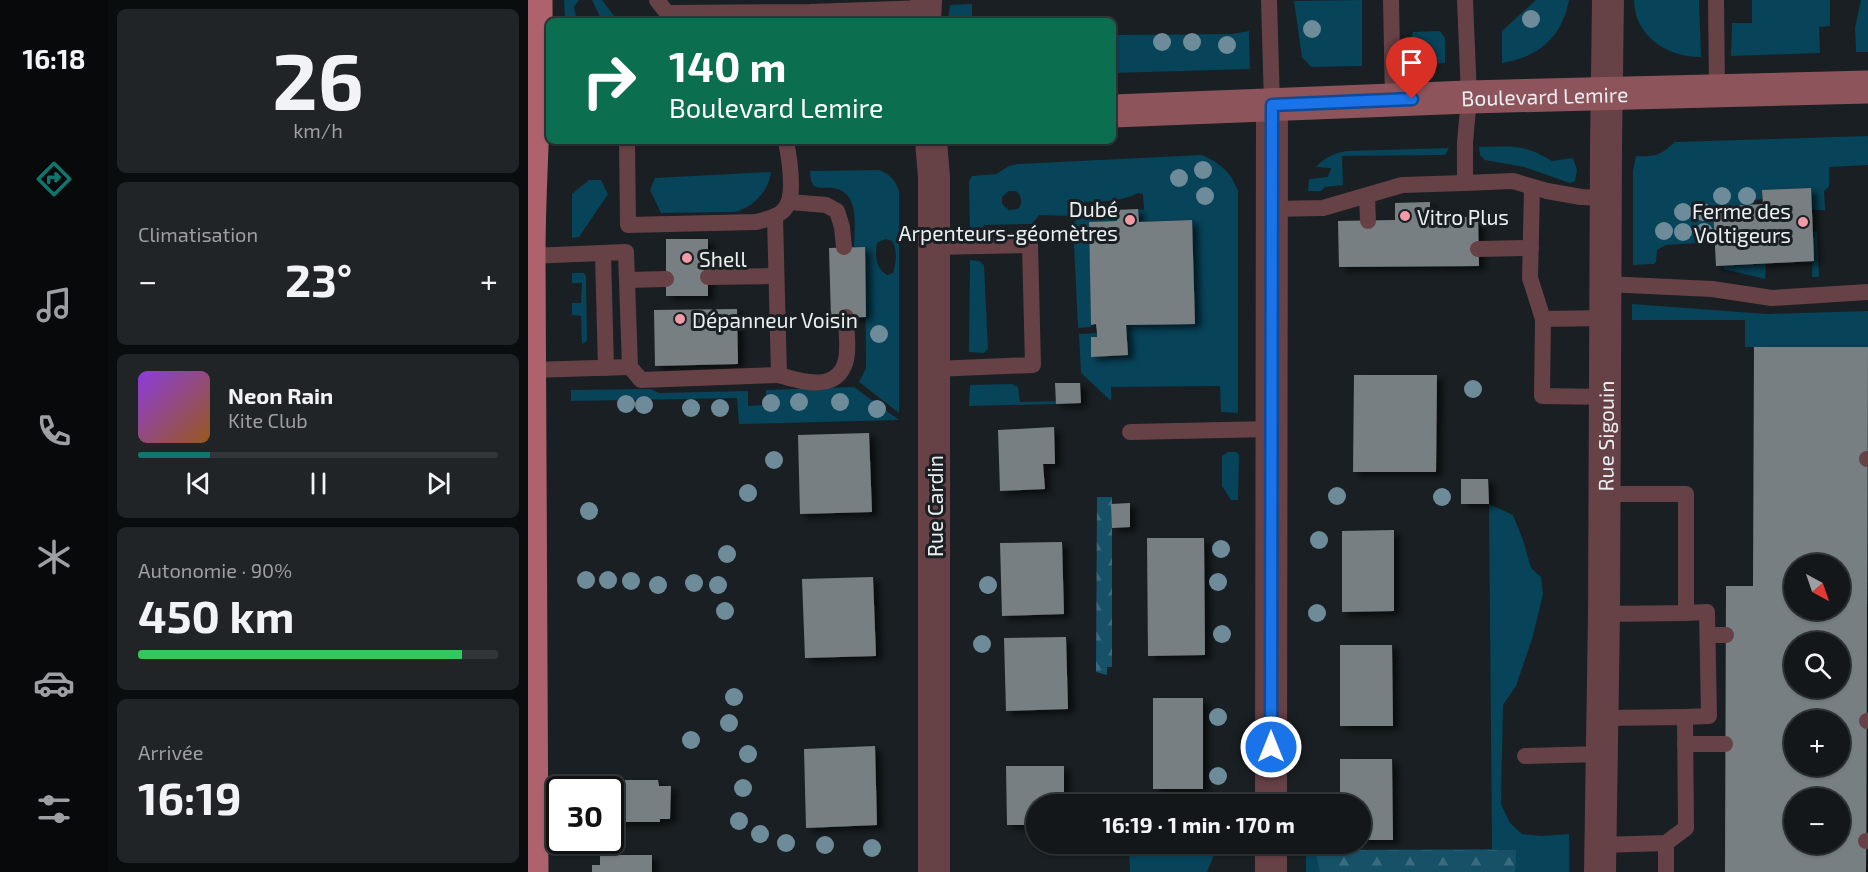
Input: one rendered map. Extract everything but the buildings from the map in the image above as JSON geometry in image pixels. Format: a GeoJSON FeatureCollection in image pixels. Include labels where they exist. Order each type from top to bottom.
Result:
{"type":"FeatureCollection","features":[{"type":"Feature","properties":{"kind":"main road"},"geometry":{"type":"LineString","coordinates":[[532,872],[530,830],[529,191],[537,132],[533,2]]}},
{"type":"Feature","properties":{"kind":"main road","name":"Boulevard Lemire"},"geometry":{"type":"LineString","coordinates":[[1116,111],[1469,97],[1868,87]]}},
{"type":"Feature","properties":{"kind":"street","name":"Rue Sigouin"},"geometry":{"type":"LineString","coordinates":[[1600,859],[1608,0]]}},
{"type":"Feature","properties":{"kind":"street"},"geometry":{"type":"LineString","coordinates":[[1271,794],[1272,105]]}},
{"type":"Feature","properties":{"kind":"street","name":"Rue Cardin"},"geometry":{"type":"LineString","coordinates":[[931,144],[934,165],[934,872]]}},
{"type":"Feature","properties":{"kind":"street"},"geometry":{"type":"LineString","coordinates":[[1271,854],[1271,872]]}},
{"type":"Feature","properties":{"kind":"lane"},"geometry":{"type":"LineString","coordinates":[[1269,0],[1272,105]]}},
{"type":"Feature","properties":{"kind":"lane"},"geometry":{"type":"LineString","coordinates":[[1391,0],[1393,100]]}},
{"type":"Feature","properties":{"kind":"lane"},"geometry":{"type":"LineString","coordinates":[[1465,183],[1465,143],[1469,97],[1466,0]]}},
{"type":"Feature","properties":{"kind":"lane"},"geometry":{"type":"LineString","coordinates":[[1716,0],[1717,91]]}},
{"type":"Feature","properties":{"kind":"lane"},"geometry":{"type":"LineString","coordinates":[[664,11],[711,6],[774,16],[796,6],[926,10]]}},
{"type":"Feature","properties":{"kind":"lane"},"geometry":{"type":"LineString","coordinates":[[627,144],[626,252],[630,368],[641,380],[779,375],[804,383],[822,382],[839,373],[844,367],[847,356],[846,317]]}},
{"type":"Feature","properties":{"kind":"lane"},"geometry":{"type":"LineString","coordinates":[[628,225],[756,222],[775,217],[787,208],[790,202],[791,166],[787,144]]}},
{"type":"Feature","properties":{"kind":"lane"},"geometry":{"type":"LineString","coordinates":[[1272,209],[1323,208],[1402,185],[1513,181],[1524,183],[1532,188],[1581,197],[1606,198]]}},
{"type":"Feature","properties":{"kind":"lane"},"geometry":{"type":"LineString","coordinates":[[1532,188],[1530,278],[1543,319],[1542,396],[1605,397]]}},
{"type":"Feature","properties":{"kind":"lane"},"geometry":{"type":"LineString","coordinates":[[1367,195],[1368,220]]}},
{"type":"Feature","properties":{"kind":"lane"},"geometry":{"type":"LineString","coordinates":[[790,202],[826,205],[837,211],[842,227],[844,248]]}},
{"type":"Feature","properties":{"kind":"lane"},"geometry":{"type":"LineString","coordinates":[[775,217],[779,375]]}},
{"type":"Feature","properties":{"kind":"lane"},"geometry":{"type":"LineString","coordinates":[[934,247],[1030,245],[1033,365],[934,369]]}},
{"type":"Feature","properties":{"kind":"lane"},"geometry":{"type":"LineString","coordinates":[[1478,249],[1531,248]]}},
{"type":"Feature","properties":{"kind":"lane"},"geometry":{"type":"LineString","coordinates":[[529,256],[626,252]]}},
{"type":"Feature","properties":{"kind":"lane"},"geometry":{"type":"LineString","coordinates":[[603,254],[606,368]]}},
{"type":"Feature","properties":{"kind":"lane"},"geometry":{"type":"LineString","coordinates":[[708,277],[776,276]]}},
{"type":"Feature","properties":{"kind":"lane"},"geometry":{"type":"LineString","coordinates":[[627,280],[666,279]]}},
{"type":"Feature","properties":{"kind":"lane"},"geometry":{"type":"LineString","coordinates":[[1606,284],[1712,289],[1772,298],[1868,292]]}},
{"type":"Feature","properties":{"kind":"lane"},"geometry":{"type":"LineString","coordinates":[[1543,319],[1606,318]]}},
{"type":"Feature","properties":{"kind":"lane"},"geometry":{"type":"LineString","coordinates":[[530,370],[630,368]]}},
{"type":"Feature","properties":{"kind":"lane"},"geometry":{"type":"LineString","coordinates":[[1130,432],[1271,429]]}},
{"type":"Feature","properties":{"kind":"lane"},"geometry":{"type":"LineString","coordinates":[[1605,494],[1686,494],[1686,613]]}},
{"type":"Feature","properties":{"kind":"lane"},"geometry":{"type":"LineString","coordinates":[[1603,718],[1709,716],[1707,612],[1604,614]]}},
{"type":"Feature","properties":{"kind":"lane"},"geometry":{"type":"LineString","coordinates":[[1708,635],[1726,635]]}},
{"type":"Feature","properties":{"kind":"lane"},"geometry":{"type":"LineString","coordinates":[[1600,859],[1666,843],[1686,828],[1685,717]]}},
{"type":"Feature","properties":{"kind":"lane"},"geometry":{"type":"LineString","coordinates":[[1685,744],[1725,744]]}},
{"type":"Feature","properties":{"kind":"lane"},"geometry":{"type":"LineString","coordinates":[[1525,756],[1602,754]]}},
{"type":"Feature","properties":{"kind":"lane"},"geometry":{"type":"LineString","coordinates":[[1666,843],[1666,872]]}},
{"type":"Feature","properties":{"kind":"shaded area"},"geometry":{"type":"Polygon","coordinates":[[[564,0],[579,0],[574,7],[576,18],[565,18],[564,0]]]}},
{"type":"Feature","properties":{"kind":"shaded area"},"geometry":{"type":"Polygon","coordinates":[[[592,0],[602,0],[616,18],[601,18],[592,0]]]}},
{"type":"Feature","properties":{"kind":"shaded area"},"geometry":{"type":"Polygon","coordinates":[[[1362,0],[1362,66],[1311,67],[1302,57],[1294,1],[1362,0]]]}},
{"type":"Feature","properties":{"kind":"shaded area"},"geometry":{"type":"Polygon","coordinates":[[[1536,0],[1569,0],[1561,25],[1547,43],[1538,50],[1527,56],[1502,63],[1502,31],[1536,0]]]}},
{"type":"Feature","properties":{"kind":"shaded area"},"geometry":{"type":"Polygon","coordinates":[[[1634,0],[1699,0],[1701,57],[1677,54],[1655,42],[1640,24],[1634,0]]]}},
{"type":"Feature","properties":{"kind":"shaded area"},"geometry":{"type":"Polygon","coordinates":[[[1752,0],[1830,0],[1830,26],[1819,27],[1820,53],[1731,56],[1732,23],[1752,23],[1752,0]]]}},
{"type":"Feature","properties":{"kind":"shaded area"},"geometry":{"type":"Polygon","coordinates":[[[1861,0],[1868,0],[1868,52],[1856,52],[1855,28],[1861,0]]]}},
{"type":"Feature","properties":{"kind":"shaded area"},"geometry":{"type":"Polygon","coordinates":[[[972,4],[972,18],[948,18],[950,5],[972,4]]]}},
{"type":"Feature","properties":{"kind":"shaded area"},"geometry":{"type":"Polygon","coordinates":[[[1249,31],[1250,69],[1116,73],[1116,35],[1232,34],[1249,31]]]}},
{"type":"Feature","properties":{"kind":"shaded area"},"geometry":{"type":"Polygon","coordinates":[[[1440,31],[1445,38],[1445,63],[1411,65],[1413,32],[1440,31]]]}},
{"type":"Feature","properties":{"kind":"shaded area"},"geometry":{"type":"Polygon","coordinates":[[[1868,136],[1868,165],[1829,167],[1829,187],[1824,191],[1825,210],[1812,210],[1811,188],[1762,190],[1763,199],[1754,200],[1753,205],[1713,207],[1715,242],[1666,245],[1657,250],[1654,264],[1633,265],[1633,171],[1636,156],[1657,154],[1675,142],[1868,136]]]}},
{"type":"Feature","properties":{"kind":"shaded area"},"geometry":{"type":"Polygon","coordinates":[[[1479,147],[1525,149],[1552,161],[1573,158],[1577,170],[1575,181],[1570,183],[1524,167],[1485,160],[1480,155],[1479,147]]]}},
{"type":"Feature","properties":{"kind":"shaded area"},"geometry":{"type":"Polygon","coordinates":[[[1449,148],[1445,155],[1342,156],[1343,185],[1325,187],[1321,191],[1308,191],[1309,179],[1328,177],[1331,168],[1316,167],[1326,158],[1337,153],[1449,148]]]}},
{"type":"Feature","properties":{"kind":"shaded area"},"geometry":{"type":"Polygon","coordinates":[[[1202,155],[1214,161],[1228,173],[1238,191],[1238,413],[1221,412],[1220,386],[1111,387],[1111,401],[1081,373],[1079,334],[1097,333],[1097,337],[1091,337],[1092,357],[1127,356],[1126,325],[1195,323],[1192,220],[1139,222],[1138,209],[1144,210],[1143,194],[1138,193],[1118,200],[1083,202],[1071,216],[1039,215],[1032,224],[984,225],[979,233],[970,234],[969,182],[972,176],[996,174],[1017,164],[1202,155]],[[1009,191],[1002,197],[1002,204],[1009,210],[1018,209],[1021,204],[1021,197],[1016,191],[1009,191]]]}},
{"type":"Feature","properties":{"kind":"shaded area"},"geometry":{"type":"Polygon","coordinates":[[[880,170],[892,178],[898,188],[899,413],[859,382],[866,368],[865,247],[854,247],[855,221],[852,203],[842,191],[814,186],[810,171],[880,170]],[[886,239],[877,243],[877,261],[887,275],[893,273],[896,261],[892,241],[886,239]]]}},
{"type":"Feature","properties":{"kind":"shaded area"},"geometry":{"type":"Polygon","coordinates":[[[771,172],[767,186],[759,197],[742,210],[735,212],[661,213],[650,190],[655,178],[771,172]]]}},
{"type":"Feature","properties":{"kind":"shaded area"},"geometry":{"type":"Polygon","coordinates":[[[589,180],[601,180],[608,194],[579,237],[572,238],[572,194],[589,180]]]}},
{"type":"Feature","properties":{"kind":"shaded area"},"geometry":{"type":"Polygon","coordinates":[[[1088,210],[1116,210],[1117,221],[1089,222],[1091,327],[1078,328],[1073,223],[1088,210]]]}},
{"type":"Feature","properties":{"kind":"shaded area"},"geometry":{"type":"Polygon","coordinates":[[[1817,231],[1819,277],[1812,277],[1813,232],[1817,231]]]}},
{"type":"Feature","properties":{"kind":"shaded area"},"geometry":{"type":"Polygon","coordinates":[[[970,260],[979,261],[984,265],[988,349],[984,353],[969,352],[970,260]]]}},
{"type":"Feature","properties":{"kind":"shaded area"},"geometry":{"type":"Polygon","coordinates":[[[1766,264],[1765,279],[1724,269],[1724,266],[1766,264]]]}},
{"type":"Feature","properties":{"kind":"shaded area"},"geometry":{"type":"Polygon","coordinates":[[[572,273],[584,273],[586,276],[587,341],[582,344],[581,316],[572,315],[572,303],[581,303],[582,283],[572,283],[572,273]]]}},
{"type":"Feature","properties":{"kind":"shaded area"},"geometry":{"type":"Polygon","coordinates":[[[1632,304],[1767,314],[1868,311],[1868,347],[1745,347],[1745,320],[1632,320],[1632,304]]]}},
{"type":"Feature","properties":{"kind":"shaded area"},"geometry":{"type":"Polygon","coordinates":[[[1012,384],[1018,387],[1020,402],[1056,401],[1056,404],[969,406],[970,385],[1012,384]]]}},
{"type":"Feature","properties":{"kind":"shaded area"},"geometry":{"type":"Polygon","coordinates":[[[854,387],[899,420],[739,424],[737,398],[571,401],[571,390],[651,389],[659,393],[748,391],[748,406],[766,405],[766,390],[854,387]]]}},
{"type":"Feature","properties":{"kind":"shaded area"},"geometry":{"type":"Polygon","coordinates":[[[1228,452],[1236,452],[1239,455],[1238,500],[1231,500],[1222,486],[1222,456],[1228,452]]]}},
{"type":"Feature","properties":{"kind":"shaded area"},"geometry":{"type":"Polygon","coordinates":[[[1489,504],[1513,515],[1531,568],[1541,577],[1543,594],[1533,636],[1516,686],[1503,705],[1501,804],[1510,823],[1522,834],[1541,836],[1569,834],[1569,872],[1306,872],[1306,854],[1371,854],[1371,850],[1492,849],[1489,504]]]}},
{"type":"Feature","properties":{"kind":"shaded area"},"geometry":{"type":"Polygon","coordinates":[[[1129,854],[1215,854],[1207,872],[1130,872],[1129,854]]]}},
{"type":"Feature","properties":{"kind":"green space"},"geometry":{"type":"Polygon","coordinates":[[[1097,497],[1112,497],[1112,667],[1107,667],[1107,675],[1096,672],[1097,497]]]}},
{"type":"Feature","properties":{"kind":"green space"},"geometry":{"type":"Polygon","coordinates":[[[1371,850],[1516,850],[1515,872],[1320,872],[1316,854],[1371,854],[1371,850]]]}},
{"type":"Feature","properties":{"kind":"place","name":"Vitro Plus"},"geometry":{"type":"Point","coordinates":[1405,216]}},
{"type":"Feature","properties":{"kind":"place","name":"Dubé Arpenteurs-géomètres"},"geometry":{"type":"Point","coordinates":[1130,220]}},
{"type":"Feature","properties":{"kind":"place","name":"Ferme des Voltigeurs"},"geometry":{"type":"Point","coordinates":[1803,222]}},
{"type":"Feature","properties":{"kind":"place","name":"Shell"},"geometry":{"type":"Point","coordinates":[687,258]}},
{"type":"Feature","properties":{"kind":"place","name":"Dépanneur Voisin"},"geometry":{"type":"Point","coordinates":[680,319]}},
{"type":"Feature","properties":{"kind":"route"},"geometry":{"type":"LineString","coordinates":[[1271,747],[1272,105],[1412,99]]}}]}
